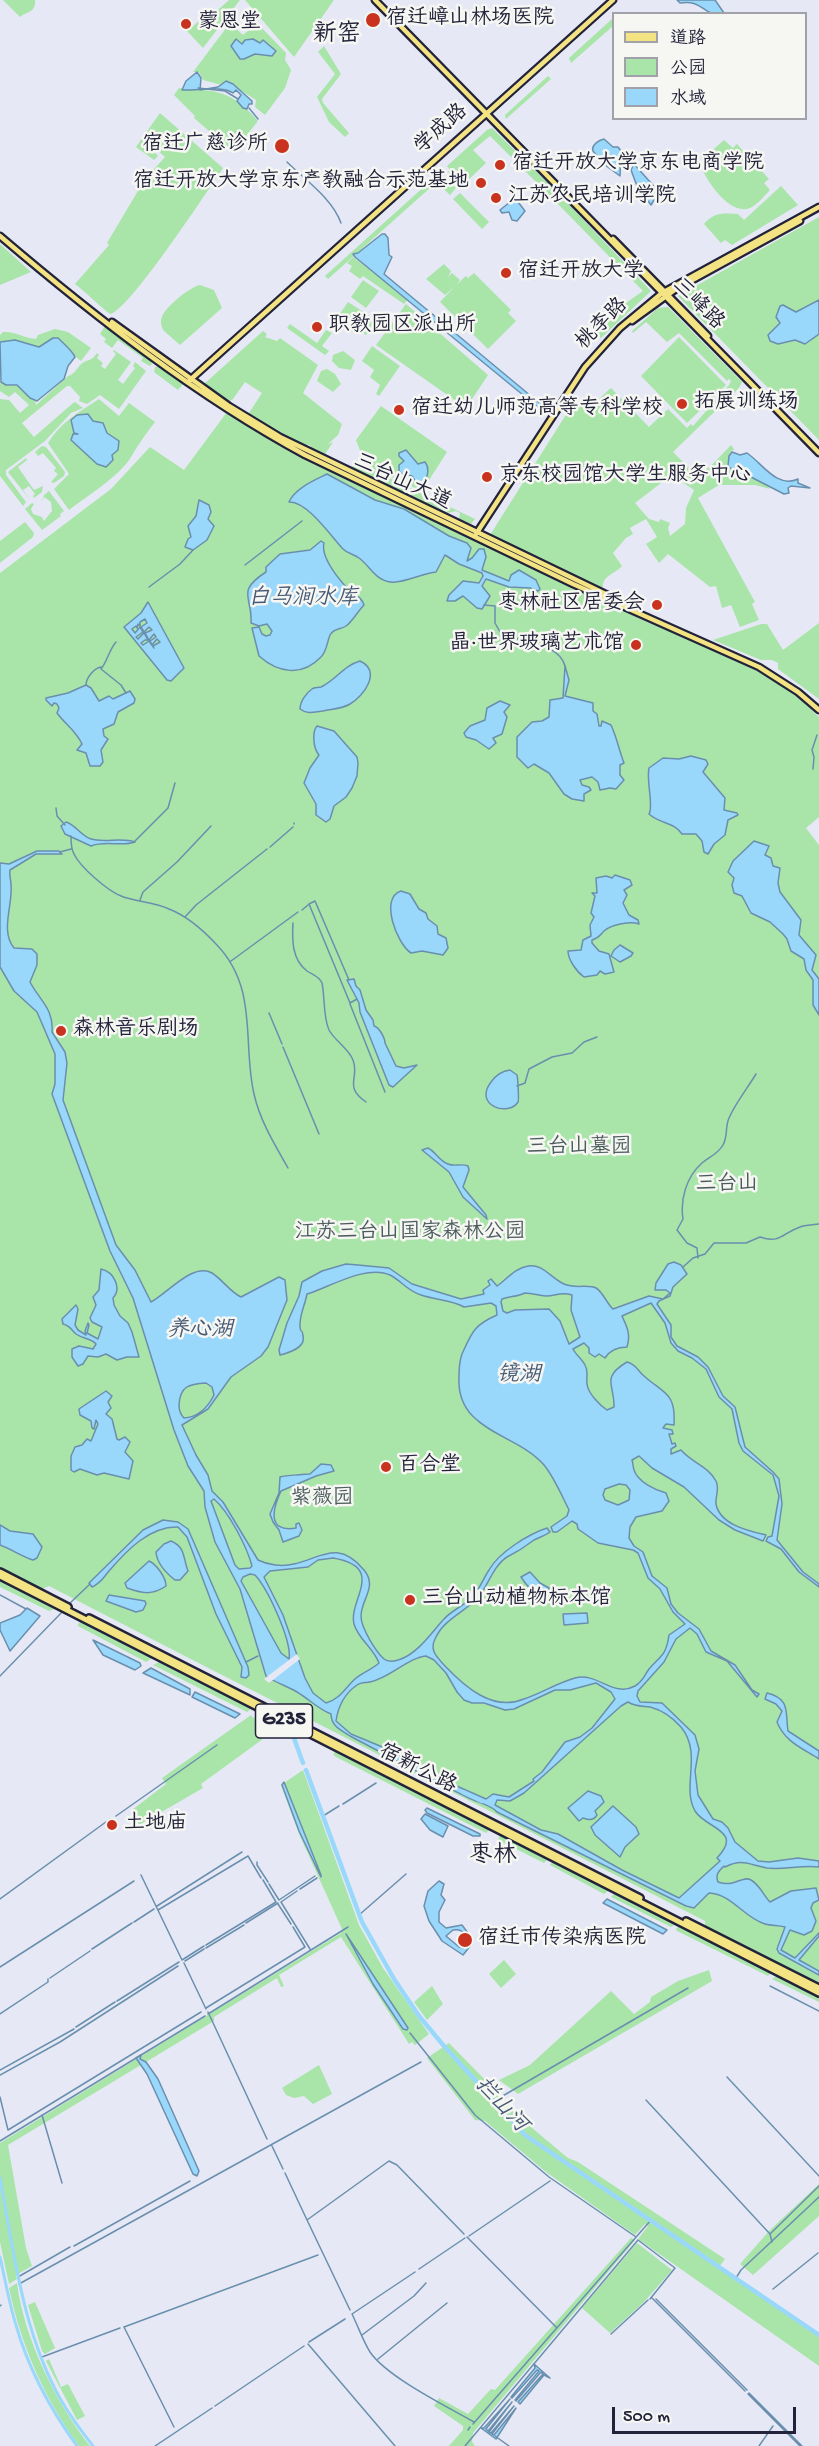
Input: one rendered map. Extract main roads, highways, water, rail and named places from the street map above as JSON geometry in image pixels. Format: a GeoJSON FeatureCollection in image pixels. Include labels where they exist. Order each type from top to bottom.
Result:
{"type":"FeatureCollection","features":[{"type":"Feature","properties":{"kind":"highway","name":"宿新公路"},"geometry":{"type":"LineString","coordinates":[[0,1574],[819,1993]]}},
{"type":"Feature","properties":{"kind":"highway","name":"宿新公路"},"geometry":{"type":"LineString","coordinates":[[72,1611],[819,1988]]}},
{"type":"Feature","properties":{"kind":"main road","name":"三峰路"},"geometry":{"type":"LineString","coordinates":[[378,0],[819,451]]}},
{"type":"Feature","properties":{"kind":"main road","name":"学成路"},"geometry":{"type":"LineString","coordinates":[[190,381],[615,0]]}},
{"type":"Feature","properties":{"kind":"main road","name":"桃李路"},"geometry":{"type":"LineString","coordinates":[[477,535],[585,367],[621,327],[665,294],[819,209]]}},
{"type":"Feature","properties":{"kind":"main road","name":"三台山大道"},"geometry":{"type":"LineString","coordinates":[[0,234],[190,381],[279,437],[573,584],[759,667],[819,708]]}},
{"type":"Feature","properties":{"kind":"water"},"geometry":{"type":"Polygon","coordinates":[[[677,0],[715,0],[723,12],[708,12],[696,4],[680,3],[677,0]]]}},
{"type":"Feature","properties":{"kind":"water"},"geometry":{"type":"Polygon","coordinates":[[[236,39],[242,44],[245,40],[253,39],[260,43],[263,40],[276,51],[272,56],[255,54],[240,59],[231,46],[236,39]]]}},
{"type":"Feature","properties":{"kind":"water"},"geometry":{"type":"Polygon","coordinates":[[[197,72],[201,78],[200,89],[182,90],[186,81],[197,72]]]}},
{"type":"Feature","properties":{"kind":"water"},"geometry":{"type":"Polygon","coordinates":[[[226,81],[233,84],[252,101],[252,104],[249,104],[247,109],[243,108],[237,101],[241,95],[236,90],[233,93],[222,89],[206,89],[218,87],[226,81]]]}},
{"type":"Feature","properties":{"kind":"water"},"geometry":{"type":"Polygon","coordinates":[[[604,139],[621,151],[620,176],[605,165],[593,151],[594,145],[604,139]]]}},
{"type":"Feature","properties":{"kind":"water"},"geometry":{"type":"Polygon","coordinates":[[[634,164],[659,192],[651,205],[637,186],[631,170],[634,164]]]}},
{"type":"Feature","properties":{"kind":"water"},"geometry":{"type":"Polygon","coordinates":[[[515,198],[525,211],[517,221],[512,220],[509,212],[502,213],[500,210],[515,198]]]}},
{"type":"Feature","properties":{"kind":"water"},"geometry":{"type":"Polygon","coordinates":[[[382,234],[388,238],[389,255],[392,257],[384,274],[543,406],[540,409],[355,257],[353,254],[358,253],[382,234]]]}},
{"type":"Feature","properties":{"kind":"water"},"geometry":{"type":"Polygon","coordinates":[[[819,300],[819,334],[805,344],[795,340],[778,344],[770,341],[768,335],[780,323],[776,317],[780,306],[783,305],[796,312],[819,300]]]}},
{"type":"Feature","properties":{"kind":"water"},"geometry":{"type":"Polygon","coordinates":[[[53,338],[58,338],[75,357],[68,366],[64,379],[37,401],[30,398],[17,385],[6,385],[1,382],[0,342],[15,340],[39,347],[53,338]]]}},
{"type":"Feature","properties":{"kind":"water"},"geometry":{"type":"Polygon","coordinates":[[[88,414],[93,421],[103,423],[107,433],[119,441],[118,450],[112,455],[113,460],[106,467],[97,464],[71,440],[73,434],[78,434],[74,433],[71,420],[77,415],[88,414]]]}},
{"type":"Feature","properties":{"kind":"water"},"geometry":{"type":"Polygon","coordinates":[[[406,450],[418,464],[425,462],[427,465],[427,477],[421,485],[417,484],[412,476],[399,471],[399,465],[404,461],[399,453],[406,450]]]}},
{"type":"Feature","properties":{"kind":"water"},"geometry":{"type":"Polygon","coordinates":[[[732,452],[740,455],[747,453],[777,478],[783,481],[798,479],[798,483],[810,488],[791,486],[788,488],[789,493],[784,494],[747,475],[740,476],[728,466],[732,452]]]}},
{"type":"Feature","properties":{"kind":"water"},"geometry":{"type":"Polygon","coordinates":[[[327,474],[375,500],[404,509],[449,536],[467,543],[471,548],[467,561],[479,549],[484,549],[486,557],[482,570],[509,581],[511,575],[519,570],[536,580],[540,589],[538,591],[530,588],[509,587],[486,579],[482,586],[490,596],[482,609],[477,608],[463,596],[455,601],[447,601],[449,595],[463,581],[479,583],[483,576],[482,573],[459,564],[445,555],[436,572],[396,582],[381,579],[359,558],[343,549],[311,513],[296,503],[289,502],[300,489],[327,474]]]}},
{"type":"Feature","properties":{"kind":"water"},"geometry":{"type":"Polygon","coordinates":[[[199,500],[209,505],[211,512],[208,519],[214,526],[207,540],[193,550],[185,547],[191,537],[188,526],[196,516],[199,500]]]}},
{"type":"Feature","properties":{"kind":"water","name":"白马涧水库"},"geometry":{"type":"Polygon","coordinates":[[[321,541],[324,543],[325,556],[332,569],[364,605],[348,624],[332,633],[325,652],[314,663],[298,670],[282,669],[259,656],[252,628],[259,627],[262,634],[266,636],[272,631],[267,624],[259,626],[251,623],[248,590],[266,572],[266,567],[280,554],[310,550],[321,541]]]}},
{"type":"Feature","properties":{"kind":"water"},"geometry":{"type":"Polygon","coordinates":[[[148,602],[184,668],[171,681],[167,680],[124,627],[141,613],[148,602]],[[145,619],[140,622],[140,626],[138,624],[137,628],[136,626],[132,629],[135,633],[140,627],[143,632],[136,637],[138,639],[144,633],[148,640],[141,643],[143,645],[149,641],[154,648],[153,646],[160,642],[157,639],[152,645],[150,641],[156,637],[154,634],[149,640],[145,633],[152,630],[149,627],[144,632],[141,627],[147,623],[145,619]]]}},
{"type":"Feature","properties":{"kind":"water"},"geometry":{"type":"Polygon","coordinates":[[[360,661],[370,671],[370,677],[365,690],[350,704],[308,713],[300,709],[302,701],[313,688],[327,684],[349,666],[360,661]]]}},
{"type":"Feature","properties":{"kind":"water"},"geometry":{"type":"Polygon","coordinates":[[[565,666],[569,680],[565,696],[593,703],[593,711],[597,714],[599,726],[602,721],[611,725],[624,763],[620,765],[620,775],[624,780],[616,789],[600,790],[598,782],[592,777],[580,780],[582,785],[591,790],[584,794],[584,801],[572,799],[564,794],[549,773],[534,764],[528,768],[517,757],[517,737],[532,722],[542,721],[549,717],[550,700],[563,698],[565,666]]]}},
{"type":"Feature","properties":{"kind":"water"},"geometry":{"type":"Polygon","coordinates":[[[86,685],[91,688],[99,701],[109,696],[113,699],[130,691],[135,699],[134,703],[118,712],[114,724],[103,729],[104,736],[108,739],[101,750],[103,762],[100,766],[90,766],[86,753],[77,750],[82,744],[80,739],[57,713],[59,708],[57,704],[54,703],[52,706],[46,700],[46,698],[68,693],[86,685]]]}},
{"type":"Feature","properties":{"kind":"water"},"geometry":{"type":"Polygon","coordinates":[[[500,701],[510,705],[504,712],[507,717],[502,734],[493,738],[496,743],[489,749],[476,740],[466,737],[464,733],[470,726],[485,720],[487,708],[500,701]]]}},
{"type":"Feature","properties":{"kind":"water"},"geometry":{"type":"Polygon","coordinates":[[[317,726],[334,731],[357,757],[358,763],[357,776],[352,788],[346,797],[334,806],[330,819],[326,822],[316,815],[316,804],[304,783],[319,755],[314,740],[317,726]]]}},
{"type":"Feature","properties":{"kind":"water"},"geometry":{"type":"Polygon","coordinates":[[[691,756],[706,760],[708,764],[703,772],[725,798],[724,810],[738,815],[728,820],[725,835],[714,844],[708,854],[704,852],[702,841],[696,834],[682,834],[675,827],[649,814],[651,805],[649,768],[663,758],[679,759],[691,756]]]}},
{"type":"Feature","properties":{"kind":"water"},"geometry":{"type":"Polygon","coordinates":[[[66,822],[91,839],[135,842],[91,846],[65,834],[61,826],[66,822]]]}},
{"type":"Feature","properties":{"kind":"water"},"geometry":{"type":"Polygon","coordinates":[[[754,841],[769,846],[765,855],[771,858],[773,866],[780,868],[778,883],[780,892],[801,920],[799,935],[816,955],[812,970],[819,979],[819,1015],[813,1005],[813,980],[806,970],[804,959],[791,951],[783,934],[770,922],[751,913],[742,896],[734,893],[732,885],[734,878],[728,872],[733,861],[754,841]]]}},
{"type":"Feature","properties":{"kind":"water"},"geometry":{"type":"Polygon","coordinates":[[[37,851],[59,851],[62,854],[36,854],[10,870],[8,934],[14,948],[32,949],[37,954],[37,965],[30,982],[49,1011],[52,1032],[65,1052],[67,1063],[63,1100],[116,1245],[135,1270],[151,1302],[181,1280],[197,1272],[212,1273],[241,1297],[279,1277],[285,1280],[287,1300],[268,1347],[261,1356],[231,1377],[208,1409],[182,1425],[208,1475],[212,1491],[223,1502],[258,1560],[285,1565],[329,1553],[338,1553],[355,1561],[368,1576],[369,1582],[361,1616],[363,1627],[373,1645],[386,1660],[397,1660],[413,1652],[447,1616],[472,1597],[494,1563],[507,1550],[523,1539],[547,1528],[550,1532],[546,1535],[534,1540],[502,1561],[478,1598],[448,1621],[433,1643],[437,1657],[471,1689],[491,1700],[513,1702],[568,1680],[583,1677],[612,1687],[627,1689],[642,1680],[665,1651],[669,1635],[685,1624],[673,1612],[660,1589],[648,1578],[638,1553],[598,1543],[578,1529],[577,1524],[572,1521],[557,1532],[553,1532],[551,1527],[567,1516],[569,1510],[548,1470],[519,1445],[477,1421],[467,1409],[461,1395],[459,1366],[461,1357],[475,1330],[483,1322],[497,1315],[496,1306],[491,1303],[464,1307],[426,1297],[416,1293],[390,1275],[370,1272],[347,1278],[307,1294],[300,1323],[302,1344],[280,1355],[279,1350],[287,1323],[299,1296],[302,1282],[322,1271],[346,1264],[389,1268],[412,1284],[461,1299],[484,1294],[483,1290],[490,1285],[488,1281],[491,1279],[497,1286],[519,1269],[533,1266],[542,1269],[564,1284],[596,1288],[613,1309],[649,1296],[663,1299],[670,1293],[666,1290],[655,1290],[656,1283],[668,1264],[674,1262],[681,1265],[687,1274],[673,1287],[670,1296],[657,1304],[671,1325],[671,1337],[677,1346],[698,1357],[708,1367],[723,1396],[735,1407],[745,1447],[779,1479],[782,1504],[777,1540],[803,1572],[819,1584],[819,1587],[799,1572],[781,1549],[766,1541],[772,1536],[779,1496],[773,1475],[743,1451],[739,1443],[732,1409],[719,1397],[706,1369],[678,1351],[671,1343],[665,1323],[651,1303],[622,1316],[627,1327],[627,1347],[614,1350],[605,1358],[599,1354],[595,1357],[589,1353],[589,1348],[584,1343],[573,1349],[584,1363],[587,1384],[592,1396],[607,1410],[614,1407],[611,1377],[627,1362],[634,1366],[671,1400],[674,1425],[666,1424],[663,1428],[672,1430],[673,1434],[669,1434],[672,1444],[675,1443],[676,1446],[671,1449],[671,1454],[681,1450],[713,1476],[718,1487],[716,1504],[723,1517],[736,1526],[766,1535],[763,1541],[735,1530],[719,1520],[684,1487],[652,1468],[639,1456],[632,1460],[639,1478],[652,1488],[666,1493],[669,1501],[662,1511],[636,1517],[630,1527],[629,1538],[634,1546],[643,1552],[652,1576],[667,1588],[671,1604],[678,1613],[699,1629],[711,1651],[735,1665],[752,1690],[759,1694],[757,1697],[727,1661],[706,1652],[697,1634],[690,1628],[676,1639],[664,1662],[638,1691],[637,1696],[640,1702],[662,1703],[695,1735],[699,1749],[695,1771],[698,1795],[713,1819],[722,1822],[728,1828],[735,1842],[758,1861],[769,1862],[798,1858],[819,1861],[819,1867],[779,1868],[737,1863],[724,1866],[717,1877],[718,1882],[729,1884],[744,1879],[751,1880],[770,1902],[791,1891],[816,1888],[819,1900],[813,1903],[811,1908],[816,1921],[812,1931],[804,1935],[790,1930],[781,1950],[795,1958],[819,1933],[799,1960],[819,1971],[819,1975],[779,1953],[777,1949],[785,1927],[758,1921],[717,1894],[709,1893],[694,1908],[686,1906],[454,1791],[350,1736],[335,1725],[331,1714],[297,1692],[266,1676],[240,1589],[215,1542],[205,1507],[204,1491],[188,1466],[174,1430],[133,1298],[110,1251],[52,1094],[55,1084],[55,1054],[37,1012],[14,991],[0,967],[0,863],[9,864],[37,851]],[[525,1293],[502,1299],[503,1311],[507,1313],[515,1310],[549,1309],[560,1321],[569,1344],[580,1337],[571,1310],[572,1295],[546,1296],[525,1293]],[[206,1383],[186,1387],[181,1394],[179,1409],[184,1418],[202,1411],[214,1395],[212,1387],[206,1383]],[[619,1484],[605,1489],[603,1495],[605,1500],[618,1505],[629,1500],[630,1490],[626,1485],[619,1484]],[[214,1499],[211,1501],[235,1565],[239,1569],[252,1566],[237,1530],[226,1512],[214,1499]],[[333,1558],[318,1560],[308,1567],[270,1571],[264,1577],[283,1615],[305,1678],[313,1693],[326,1703],[335,1699],[355,1679],[379,1663],[354,1624],[354,1615],[362,1585],[362,1577],[358,1569],[349,1562],[333,1558]],[[250,1574],[243,1577],[241,1581],[281,1653],[289,1659],[283,1628],[260,1582],[255,1575],[250,1574]],[[426,1656],[412,1660],[385,1677],[360,1683],[352,1689],[342,1701],[336,1721],[351,1734],[397,1753],[434,1776],[486,1799],[493,1794],[509,1797],[534,1781],[533,1779],[542,1772],[565,1742],[580,1737],[592,1728],[615,1699],[611,1692],[596,1683],[570,1690],[555,1690],[514,1709],[505,1710],[484,1703],[464,1700],[434,1660],[426,1656]],[[628,1702],[621,1706],[524,1793],[510,1801],[497,1800],[495,1805],[541,1830],[558,1834],[622,1870],[679,1898],[720,1861],[717,1858],[724,1849],[725,1836],[700,1817],[691,1801],[691,1759],[687,1737],[681,1727],[671,1718],[650,1707],[636,1706],[628,1702]]]}},
{"type":"Feature","properties":{"kind":"water"},"geometry":{"type":"Polygon","coordinates":[[[615,875],[630,880],[632,885],[624,890],[627,895],[623,903],[629,915],[638,920],[639,924],[616,925],[592,940],[599,951],[609,954],[614,972],[605,974],[600,971],[597,975],[584,977],[573,966],[568,951],[581,950],[583,940],[591,936],[590,925],[594,917],[591,913],[595,896],[592,893],[597,893],[596,878],[606,876],[612,878],[615,875]]]}},
{"type":"Feature","properties":{"kind":"water"},"geometry":{"type":"Polygon","coordinates":[[[401,891],[410,894],[419,909],[426,913],[428,919],[437,926],[438,934],[446,938],[448,948],[443,955],[422,951],[411,953],[400,940],[392,921],[391,902],[401,891]]]}},
{"type":"Feature","properties":{"kind":"water"},"geometry":{"type":"Polygon","coordinates":[[[620,945],[633,953],[620,962],[611,956],[620,945]]]}},
{"type":"Feature","properties":{"kind":"water"},"geometry":{"type":"Polygon","coordinates":[[[354,979],[366,1010],[374,1026],[383,1036],[396,1066],[404,1068],[417,1065],[393,1087],[389,1085],[360,1012],[359,1003],[347,980],[354,979]]]}},
{"type":"Feature","properties":{"kind":"water"},"geometry":{"type":"Polygon","coordinates":[[[510,1070],[517,1075],[518,1102],[507,1109],[494,1107],[486,1097],[487,1090],[497,1075],[510,1070]]]}},
{"type":"Feature","properties":{"kind":"water"},"geometry":{"type":"Polygon","coordinates":[[[428,1148],[445,1163],[468,1166],[469,1170],[463,1187],[487,1219],[463,1197],[449,1172],[422,1150],[428,1148]]]}},
{"type":"Feature","properties":{"kind":"water"},"geometry":{"type":"Polygon","coordinates":[[[101,1269],[110,1273],[117,1285],[113,1298],[114,1305],[120,1316],[128,1323],[139,1357],[117,1360],[106,1354],[98,1357],[88,1356],[83,1364],[78,1366],[72,1357],[72,1349],[79,1346],[93,1349],[96,1344],[76,1334],[63,1324],[62,1319],[76,1305],[78,1309],[75,1325],[78,1330],[86,1335],[88,1323],[87,1333],[98,1339],[102,1327],[92,1322],[90,1318],[96,1305],[93,1297],[99,1290],[101,1269]]]}},
{"type":"Feature","properties":{"kind":"water"},"geometry":{"type":"Polygon","coordinates":[[[106,1391],[112,1396],[108,1402],[111,1408],[106,1414],[112,1419],[117,1439],[125,1437],[130,1442],[125,1452],[133,1461],[129,1479],[104,1473],[97,1475],[80,1469],[74,1472],[71,1470],[71,1456],[75,1447],[82,1445],[87,1439],[91,1441],[98,1424],[96,1420],[94,1429],[92,1428],[91,1421],[80,1415],[79,1409],[106,1391]]]}},
{"type":"Feature","properties":{"kind":"water"},"geometry":{"type":"Polygon","coordinates":[[[321,1464],[331,1465],[334,1471],[281,1491],[274,1511],[276,1523],[286,1529],[296,1528],[296,1524],[299,1523],[302,1530],[299,1536],[283,1542],[270,1514],[279,1493],[280,1477],[310,1474],[321,1464]]]}},
{"type":"Feature","properties":{"kind":"water"},"geometry":{"type":"Polygon","coordinates":[[[163,1520],[178,1522],[188,1529],[248,1667],[249,1675],[246,1678],[241,1677],[242,1667],[216,1614],[187,1537],[178,1527],[158,1530],[149,1535],[123,1555],[98,1584],[92,1587],[89,1583],[143,1530],[163,1520]]]}},
{"type":"Feature","properties":{"kind":"water"},"geometry":{"type":"Polygon","coordinates":[[[0,1525],[10,1531],[33,1534],[42,1547],[37,1558],[29,1559],[0,1545],[0,1525]]]}},
{"type":"Feature","properties":{"kind":"water"},"geometry":{"type":"Polygon","coordinates":[[[171,1541],[182,1550],[188,1571],[180,1580],[175,1580],[168,1574],[160,1564],[156,1552],[171,1541]]]}},
{"type":"Feature","properties":{"kind":"water"},"geometry":{"type":"Polygon","coordinates":[[[149,1561],[160,1571],[166,1586],[146,1593],[127,1588],[125,1583],[149,1561]]]}},
{"type":"Feature","properties":{"kind":"water"},"geometry":{"type":"Polygon","coordinates":[[[530,1572],[540,1583],[549,1588],[547,1597],[532,1590],[521,1577],[530,1572]]]}},
{"type":"Feature","properties":{"kind":"water"},"geometry":{"type":"Polygon","coordinates":[[[109,1595],[145,1601],[146,1604],[143,1610],[136,1612],[106,1601],[109,1595]]]}},
{"type":"Feature","properties":{"kind":"water"},"geometry":{"type":"Polygon","coordinates":[[[27,1608],[40,1616],[10,1651],[0,1630],[0,1623],[20,1615],[27,1608]]]}},
{"type":"Feature","properties":{"kind":"water"},"geometry":{"type":"Polygon","coordinates":[[[587,1613],[588,1623],[564,1625],[563,1614],[587,1613]]]}},
{"type":"Feature","properties":{"kind":"water"},"geometry":{"type":"Polygon","coordinates":[[[93,1640],[140,1663],[141,1666],[135,1670],[103,1655],[93,1640]]]}},
{"type":"Feature","properties":{"kind":"water"},"geometry":{"type":"Polygon","coordinates":[[[151,1668],[190,1689],[190,1695],[143,1673],[151,1668]]]}},
{"type":"Feature","properties":{"kind":"water"},"geometry":{"type":"Polygon","coordinates":[[[195,1692],[240,1714],[235,1718],[192,1697],[195,1692]]]}},
{"type":"Feature","properties":{"kind":"water"},"geometry":{"type":"Polygon","coordinates":[[[767,1693],[780,1699],[783,1703],[788,1731],[819,1751],[819,1759],[795,1744],[780,1729],[777,1722],[782,1711],[776,1704],[765,1699],[767,1693]]]}},
{"type":"Feature","properties":{"kind":"water"},"geometry":{"type":"Polygon","coordinates":[[[284,1782],[321,1877],[299,1831],[282,1785],[284,1782]]]}},
{"type":"Feature","properties":{"kind":"water"},"geometry":{"type":"Polygon","coordinates":[[[588,1791],[601,1796],[604,1802],[595,1811],[597,1815],[594,1818],[589,1820],[583,1818],[579,1821],[568,1808],[588,1791]]]}},
{"type":"Feature","properties":{"kind":"water"},"geometry":{"type":"Polygon","coordinates":[[[613,1806],[636,1827],[639,1834],[625,1847],[620,1857],[595,1835],[591,1827],[613,1806]]]}},
{"type":"Feature","properties":{"kind":"water"},"geometry":{"type":"Polygon","coordinates":[[[427,1808],[480,1836],[473,1836],[427,1813],[425,1810],[427,1808]]]}},
{"type":"Feature","properties":{"kind":"water"},"geometry":{"type":"Polygon","coordinates":[[[425,1814],[448,1826],[443,1837],[430,1830],[421,1819],[425,1814]]]}},
{"type":"Feature","properties":{"kind":"water"},"geometry":{"type":"Polygon","coordinates":[[[439,1881],[444,1884],[441,1895],[445,1900],[439,1912],[439,1922],[446,1928],[462,1925],[471,1937],[471,1945],[463,1955],[442,1941],[429,1921],[424,1906],[428,1891],[439,1881]],[[453,1930],[446,1936],[459,1947],[464,1948],[465,1935],[453,1930]]]}},
{"type":"Feature","properties":{"kind":"water"},"geometry":{"type":"Polygon","coordinates":[[[607,1899],[667,1930],[663,1934],[603,1903],[607,1899]]]}},
{"type":"Feature","properties":{"kind":"water"},"geometry":{"type":"Polygon","coordinates":[[[346,1934],[408,2028],[407,2030],[403,2029],[373,1984],[346,1934]]]}},
{"type":"Feature","properties":{"kind":"water"},"geometry":{"type":"Polygon","coordinates":[[[141,2055],[140,2059],[146,2062],[158,2079],[199,2171],[197,2176],[193,2174],[147,2074],[136,2058],[141,2055]]]}},
{"type":"Feature","properties":{"kind":"water"},"geometry":{"type":"Polygon","coordinates":[[[534,2364],[550,2378],[544,2375],[520,2404],[518,2402],[543,2374],[541,2372],[516,2401],[539,2371],[537,2370],[511,2397],[535,2368],[534,2364]]]}},
{"type":"Feature","properties":{"kind":"water"},"geometry":{"type":"Polygon","coordinates":[[[510,2399],[486,2429],[488,2431],[512,2402],[489,2432],[491,2433],[514,2406],[492,2434],[494,2435],[516,2408],[496,2439],[481,2428],[484,2428],[510,2399]]]}},
{"type":"Feature","properties":{"kind":"waterway"},"geometry":{"type":"LineString","coordinates":[[198,88],[225,91],[238,99]]}},
{"type":"Feature","properties":{"kind":"waterway"},"geometry":{"type":"LineString","coordinates":[[249,108],[258,119]]}},
{"type":"Feature","properties":{"kind":"waterway"},"geometry":{"type":"LineString","coordinates":[[287,162],[325,197],[341,223]]}},
{"type":"Feature","properties":{"kind":"waterway"},"geometry":{"type":"LineString","coordinates":[[245,565],[302,521]]}},
{"type":"Feature","properties":{"kind":"waterway"},"geometry":{"type":"LineString","coordinates":[[149,587],[180,564],[193,550]]}},
{"type":"Feature","properties":{"kind":"waterway"},"geometry":{"type":"LineString","coordinates":[[484,605],[495,606],[495,623],[500,632],[546,647],[555,652],[565,666]]}},
{"type":"Feature","properties":{"kind":"waterway"},"geometry":{"type":"LineString","coordinates":[[116,642],[101,669],[121,685],[126,693]]}},
{"type":"Feature","properties":{"kind":"waterway"},"geometry":{"type":"LineString","coordinates":[[86,685],[91,674],[101,667]]}},
{"type":"Feature","properties":{"kind":"waterway"},"geometry":{"type":"LineString","coordinates":[[813,769],[812,750],[817,735]]}},
{"type":"Feature","properties":{"kind":"waterway"},"geometry":{"type":"LineString","coordinates":[[135,841],[168,808],[175,783]]}},
{"type":"Feature","properties":{"kind":"waterway"},"geometry":{"type":"LineString","coordinates":[[56,808],[57,816],[65,825]]}},
{"type":"Feature","properties":{"kind":"waterway"},"geometry":{"type":"LineString","coordinates":[[140,900],[143,892],[177,862],[211,826]]}},
{"type":"Feature","properties":{"kind":"waterway"},"geometry":{"type":"LineString","coordinates":[[270,847],[293,827]]}},
{"type":"Feature","properties":{"kind":"waterway"},"geometry":{"type":"LineString","coordinates":[[71,836],[72,850],[77,859],[102,884],[121,896],[151,903],[182,915],[206,934],[229,961],[244,997],[254,1094],[268,1133],[288,1168]]}},
{"type":"Feature","properties":{"kind":"waterway"},"geometry":{"type":"LineString","coordinates":[[60,852],[71,849]]}},
{"type":"Feature","properties":{"kind":"waterway"},"geometry":{"type":"LineString","coordinates":[[185,917],[196,905],[267,849]]}},
{"type":"Feature","properties":{"kind":"waterway"},"geometry":{"type":"LineString","coordinates":[[349,980],[315,901],[309,904],[350,1003],[357,999]]}},
{"type":"Feature","properties":{"kind":"waterway"},"geometry":{"type":"LineString","coordinates":[[302,910],[308,905]]}},
{"type":"Feature","properties":{"kind":"waterway"},"geometry":{"type":"LineString","coordinates":[[231,961],[298,912]]}},
{"type":"Feature","properties":{"kind":"waterway"},"geometry":{"type":"LineString","coordinates":[[293,923],[293,943],[298,961],[322,983],[329,1030],[351,1056],[355,1066],[355,1091],[366,1102]]}},
{"type":"Feature","properties":{"kind":"waterway"},"geometry":{"type":"LineString","coordinates":[[350,1004],[385,1092]]}},
{"type":"Feature","properties":{"kind":"waterway"},"geometry":{"type":"LineString","coordinates":[[269,1013],[282,1044]]}},
{"type":"Feature","properties":{"kind":"waterway"},"geometry":{"type":"LineString","coordinates":[[517,1086],[525,1083],[529,1069],[552,1057],[572,1053],[584,1042],[597,1037]]}},
{"type":"Feature","properties":{"kind":"waterway"},"geometry":{"type":"LineString","coordinates":[[283,1047],[319,1134]]}},
{"type":"Feature","properties":{"kind":"waterway"},"geometry":{"type":"LineString","coordinates":[[698,1258],[697,1248],[687,1243],[677,1230],[683,1219],[682,1204],[685,1189],[696,1169],[719,1151],[723,1145],[729,1118],[756,1074]]}},
{"type":"Feature","properties":{"kind":"waterway"},"geometry":{"type":"LineString","coordinates":[[683,1267],[693,1258],[705,1254],[714,1243],[746,1243],[760,1237],[773,1239],[800,1227],[819,1224]]}},
{"type":"Feature","properties":{"kind":"waterway"},"geometry":{"type":"LineString","coordinates":[[69,1604],[90,1584]]}},
{"type":"Feature","properties":{"kind":"waterway"},"geometry":{"type":"LineString","coordinates":[[0,1595],[26,1609]]}},
{"type":"Feature","properties":{"kind":"waterway"},"geometry":{"type":"LineString","coordinates":[[0,1676],[64,1610]]}},
{"type":"Feature","properties":{"kind":"waterway"},"geometry":{"type":"LineString","coordinates":[[246,1662],[258,1656]]}},
{"type":"Feature","properties":{"kind":"waterway","name":"拦山河"},"geometry":{"type":"LineString","coordinates":[[291,1730],[303,1763]]}},
{"type":"Feature","properties":{"kind":"waterway"},"geometry":{"type":"LineString","coordinates":[[116,1816],[217,1745]]}},
{"type":"Feature","properties":{"kind":"waterway","name":"拦山河"},"geometry":{"type":"LineString","coordinates":[[306,1770],[362,1922],[394,1979],[419,2016],[444,2046],[525,2135],[819,2335]]}},
{"type":"Feature","properties":{"kind":"waterway"},"geometry":{"type":"LineString","coordinates":[[343,1804],[376,1783]]}},
{"type":"Feature","properties":{"kind":"waterway"},"geometry":{"type":"LineString","coordinates":[[463,1792],[482,1801]]}},
{"type":"Feature","properties":{"kind":"waterway"},"geometry":{"type":"LineString","coordinates":[[323,1816],[339,1806]]}},
{"type":"Feature","properties":{"kind":"waterway"},"geometry":{"type":"LineString","coordinates":[[0,1899],[110,1819]]}},
{"type":"Feature","properties":{"kind":"waterway"},"geometry":{"type":"LineString","coordinates":[[157,1906],[242,1852]]}},
{"type":"Feature","properties":{"kind":"waterway"},"geometry":{"type":"LineString","coordinates":[[158,1910],[248,1856],[261,1878]]}},
{"type":"Feature","properties":{"kind":"waterway"},"geometry":{"type":"LineString","coordinates":[[257,1862],[268,1882]]}},
{"type":"Feature","properties":{"kind":"waterway"},"geometry":{"type":"LineString","coordinates":[[359,1915],[406,1874]]}},
{"type":"Feature","properties":{"kind":"waterway"},"geometry":{"type":"LineString","coordinates":[[141,1875],[182,1960]]}},
{"type":"Feature","properties":{"kind":"waterway"},"geometry":{"type":"LineString","coordinates":[[269,1884],[279,1900],[315,1876]]}},
{"type":"Feature","properties":{"kind":"waterway"},"geometry":{"type":"LineString","coordinates":[[300,1889],[317,1878]]}},
{"type":"Feature","properties":{"kind":"waterway"},"geometry":{"type":"LineString","coordinates":[[206,1945],[276,1902],[263,1880]]}},
{"type":"Feature","properties":{"kind":"waterway"},"geometry":{"type":"LineString","coordinates":[[0,1967],[134,1881]]}},
{"type":"Feature","properties":{"kind":"waterway"},"geometry":{"type":"LineString","coordinates":[[297,1891],[281,1902],[310,1949]]}},
{"type":"Feature","properties":{"kind":"waterway"},"geometry":{"type":"LineString","coordinates":[[246,1923],[278,1903]]}},
{"type":"Feature","properties":{"kind":"waterway"},"geometry":{"type":"LineString","coordinates":[[278,1904],[291,1924]]}},
{"type":"Feature","properties":{"kind":"waterway"},"geometry":{"type":"LineString","coordinates":[[134,1922],[154,1909]]}},
{"type":"Feature","properties":{"kind":"waterway"},"geometry":{"type":"LineString","coordinates":[[92,1949],[132,1923]]}},
{"type":"Feature","properties":{"kind":"waterway"},"geometry":{"type":"LineString","coordinates":[[206,1948],[244,1925]]}},
{"type":"Feature","properties":{"kind":"waterway"},"geometry":{"type":"LineString","coordinates":[[206,2008],[305,1947],[293,1927]]}},
{"type":"Feature","properties":{"kind":"waterway"},"geometry":{"type":"LineString","coordinates":[[208,2014],[348,1927]]}},
{"type":"Feature","properties":{"kind":"waterway"},"geometry":{"type":"LineString","coordinates":[[182,1960],[204,1946]]}},
{"type":"Feature","properties":{"kind":"waterway"},"geometry":{"type":"LineString","coordinates":[[185,1961],[204,1949]]}},
{"type":"Feature","properties":{"kind":"waterway"},"geometry":{"type":"LineString","coordinates":[[50,1978],[90,1951]]}},
{"type":"Feature","properties":{"kind":"waterway"},"geometry":{"type":"LineString","coordinates":[[117,2001],[179,1962]]}},
{"type":"Feature","properties":{"kind":"waterway"},"geometry":{"type":"LineString","coordinates":[[184,1963],[206,2009]]}},
{"type":"Feature","properties":{"kind":"waterway"},"geometry":{"type":"LineString","coordinates":[[0,2075],[60,2042],[178,1966]]}},
{"type":"Feature","properties":{"kind":"waterway"},"geometry":{"type":"LineString","coordinates":[[0,2014],[48,1982],[48,1979]]}},
{"type":"Feature","properties":{"kind":"waterway"},"geometry":{"type":"LineString","coordinates":[[770,1986],[819,2011]]}},
{"type":"Feature","properties":{"kind":"waterway"},"geometry":{"type":"LineString","coordinates":[[494,2101],[688,1988]]}},
{"type":"Feature","properties":{"kind":"waterway"},"geometry":{"type":"LineString","coordinates":[[76,2027],[115,2002]]}},
{"type":"Feature","properties":{"kind":"waterway"},"geometry":{"type":"LineString","coordinates":[[0,2097],[8,2130],[201,2012]]}},
{"type":"Feature","properties":{"kind":"waterway"},"geometry":{"type":"LineString","coordinates":[[208,2012],[267,2139]]}},
{"type":"Feature","properties":{"kind":"waterway"},"geometry":{"type":"LineString","coordinates":[[0,2141],[205,2016]]}},
{"type":"Feature","properties":{"kind":"waterway"},"geometry":{"type":"LineString","coordinates":[[0,2070],[74,2029]]}},
{"type":"Feature","properties":{"kind":"waterway"},"geometry":{"type":"LineString","coordinates":[[410,2033],[475,2115],[549,2177],[636,2237]]}},
{"type":"Feature","properties":{"kind":"waterway"},"geometry":{"type":"LineString","coordinates":[[19,2284],[421,2062]]}},
{"type":"Feature","properties":{"kind":"waterway"},"geometry":{"type":"LineString","coordinates":[[727,2077],[819,2176]]}},
{"type":"Feature","properties":{"kind":"waterway"},"geometry":{"type":"LineString","coordinates":[[646,2100],[770,2234]]}},
{"type":"Feature","properties":{"kind":"waterway"},"geometry":{"type":"LineString","coordinates":[[42,2115],[62,2183]]}},
{"type":"Feature","properties":{"kind":"waterway"},"geometry":{"type":"LineString","coordinates":[[272,2146],[283,2169]]}},
{"type":"Feature","properties":{"kind":"waterway"},"geometry":{"type":"LineString","coordinates":[[350,2310],[307,2220],[389,2161],[397,2165],[464,2234]]}},
{"type":"Feature","properties":{"kind":"waterway"},"geometry":{"type":"LineString","coordinates":[[285,2173],[307,2220]]}},
{"type":"Feature","properties":{"kind":"waterway"},"geometry":{"type":"LineString","coordinates":[[0,2178],[15,2264],[37,2348],[61,2400],[93,2446]]}},
{"type":"Feature","properties":{"kind":"waterway"},"geometry":{"type":"LineString","coordinates":[[74,2246],[190,2181]]}},
{"type":"Feature","properties":{"kind":"waterway"},"geometry":{"type":"LineString","coordinates":[[469,2236],[550,2181]]}},
{"type":"Feature","properties":{"kind":"waterway"},"geometry":{"type":"LineString","coordinates":[[772,2242],[770,2234],[819,2186]]}},
{"type":"Feature","properties":{"kind":"waterway"},"geometry":{"type":"LineString","coordinates":[[736,2278],[741,2270],[819,2197]]}},
{"type":"Feature","properties":{"kind":"waterway"},"geometry":{"type":"LineString","coordinates":[[473,2424],[651,2220]]}},
{"type":"Feature","properties":{"kind":"waterway"},"geometry":{"type":"LineString","coordinates":[[467,2237],[557,2328]]}},
{"type":"Feature","properties":{"kind":"waterway"},"geometry":{"type":"LineString","coordinates":[[419,2269],[465,2238]]}},
{"type":"Feature","properties":{"kind":"waterway"},"geometry":{"type":"LineString","coordinates":[[465,2446],[638,2240],[675,2268],[650,2299]]}},
{"type":"Feature","properties":{"kind":"waterway"},"geometry":{"type":"LineString","coordinates":[[18,2277],[70,2247]]}},
{"type":"Feature","properties":{"kind":"waterway"},"geometry":{"type":"LineString","coordinates":[[773,2289],[818,2253]]}},
{"type":"Feature","properties":{"kind":"waterway"},"geometry":{"type":"LineString","coordinates":[[174,2427],[124,2327],[318,2255]]}},
{"type":"Feature","properties":{"kind":"waterway"},"geometry":{"type":"LineString","coordinates":[[0,2257],[9,2300],[27,2357],[49,2403],[77,2446]]}},
{"type":"Feature","properties":{"kind":"waterway"},"geometry":{"type":"LineString","coordinates":[[415,2272],[352,2314],[367,2348],[378,2362],[403,2381],[474,2422]]}},
{"type":"Feature","properties":{"kind":"waterway"},"geometry":{"type":"LineString","coordinates":[[362,2335],[414,2296],[426,2283]]}},
{"type":"Feature","properties":{"kind":"waterway"},"geometry":{"type":"LineString","coordinates":[[652,2298],[745,2391]]}},
{"type":"Feature","properties":{"kind":"waterway"},"geometry":{"type":"LineString","coordinates":[[656,2299],[747,2390]]}},
{"type":"Feature","properties":{"kind":"waterway"},"geometry":{"type":"LineString","coordinates":[[611,2334],[648,2300]]}},
{"type":"Feature","properties":{"kind":"waterway"},"geometry":{"type":"LineString","coordinates":[[378,2359],[447,2303]]}},
{"type":"Feature","properties":{"kind":"waterway"},"geometry":{"type":"LineString","coordinates":[[309,2342],[345,2319]]}},
{"type":"Feature","properties":{"kind":"waterway"},"geometry":{"type":"LineString","coordinates":[[42,2357],[120,2328]]}},
{"type":"Feature","properties":{"kind":"waterway"},"geometry":{"type":"LineString","coordinates":[[308,2344],[395,2446]]}},
{"type":"Feature","properties":{"kind":"waterway"},"geometry":{"type":"LineString","coordinates":[[215,2406],[304,2346]]}},
{"type":"Feature","properties":{"kind":"waterway"},"geometry":{"type":"LineString","coordinates":[[749,2393],[802,2446]]}},
{"type":"Feature","properties":{"kind":"waterway"},"geometry":{"type":"LineString","coordinates":[[748,2394],[800,2446]]}},
{"type":"Feature","properties":{"kind":"waterway"},"geometry":{"type":"LineString","coordinates":[[155,2446],[212,2408]]}},
{"type":"Feature","properties":{"kind":"waterway"},"geometry":{"type":"LineString","coordinates":[[759,2446],[773,2426]]}},
{"type":"Feature","properties":{"kind":"waterway"},"geometry":{"type":"LineString","coordinates":[[495,2436],[509,2446]]}},
{"type":"Feature","properties":{"kind":"place","name":"宿迁嶂山林场医院"},"geometry":{"type":"Point","coordinates":[373,20]}},
{"type":"Feature","properties":{"kind":"place","name":"蒙恩堂"},"geometry":{"type":"Point","coordinates":[186,24]}},
{"type":"Feature","properties":{"kind":"place","name":"宿迁广慈诊所"},"geometry":{"type":"Point","coordinates":[282,146]}},
{"type":"Feature","properties":{"kind":"place","name":"宿迁开放大学京东电商学院"},"geometry":{"type":"Point","coordinates":[500,165]}},
{"type":"Feature","properties":{"kind":"place","name":"宿迁开放大学京东产教融合示范基地"},"geometry":{"type":"Point","coordinates":[481,183]}},
{"type":"Feature","properties":{"kind":"place","name":"江苏农民培训学院"},"geometry":{"type":"Point","coordinates":[496,198]}},
{"type":"Feature","properties":{"kind":"place","name":"宿迁开放大学"},"geometry":{"type":"Point","coordinates":[506,273]}},
{"type":"Feature","properties":{"kind":"place","name":"职教园区派出所"},"geometry":{"type":"Point","coordinates":[317,327]}},
{"type":"Feature","properties":{"kind":"place","name":"拓展训练场"},"geometry":{"type":"Point","coordinates":[682,404]}},
{"type":"Feature","properties":{"kind":"place","name":"宿迁幼儿师范高等专科学校"},"geometry":{"type":"Point","coordinates":[399,410]}},
{"type":"Feature","properties":{"kind":"place","name":"京东校园馆大学生服务中心"},"geometry":{"type":"Point","coordinates":[487,477]}},
{"type":"Feature","properties":{"kind":"place","name":"枣林社区居委会"},"geometry":{"type":"Point","coordinates":[657,605]}},
{"type":"Feature","properties":{"kind":"place","name":"晶·世界玻璃艺术馆"},"geometry":{"type":"Point","coordinates":[636,645]}},
{"type":"Feature","properties":{"kind":"place","name":"森林音乐剧场"},"geometry":{"type":"Point","coordinates":[61,1031]}},
{"type":"Feature","properties":{"kind":"place","name":"百合堂"},"geometry":{"type":"Point","coordinates":[386,1467]}},
{"type":"Feature","properties":{"kind":"place","name":"三台山动植物标本馆"},"geometry":{"type":"Point","coordinates":[410,1600]}},
{"type":"Feature","properties":{"kind":"place","name":"土地庙"},"geometry":{"type":"Point","coordinates":[112,1825]}},
{"type":"Feature","properties":{"kind":"place","name":"宿迁市传染病医院"},"geometry":{"type":"Point","coordinates":[465,1940]}},
{"type":"Feature","properties":{"kind":"district","name":"新窑"},"geometry":{"type":"Point","coordinates":[337,36]}},
{"type":"Feature","properties":{"kind":"district","name":"枣林"},"geometry":{"type":"Point","coordinates":[493,1857]}},
{"type":"Feature","properties":{"kind":"park label","name":"三台山墓园"},"geometry":{"type":"Point","coordinates":[579,1149]}},
{"type":"Feature","properties":{"kind":"park label","name":"三台山"},"geometry":{"type":"Point","coordinates":[727,1186]}},
{"type":"Feature","properties":{"kind":"park label","name":"江苏三台山国家森林公园"},"geometry":{"type":"Point","coordinates":[410,1234]}},
{"type":"Feature","properties":{"kind":"park label","name":"紫薇园"},"geometry":{"type":"Point","coordinates":[322,1500]}},
{"type":"Feature","properties":{"kind":"water label","name":"养心湖"},"geometry":{"type":"Point","coordinates":[200,1332]}},
{"type":"Feature","properties":{"kind":"water label","name":"镜湖"},"geometry":{"type":"Point","coordinates":[519,1377]}}]}
